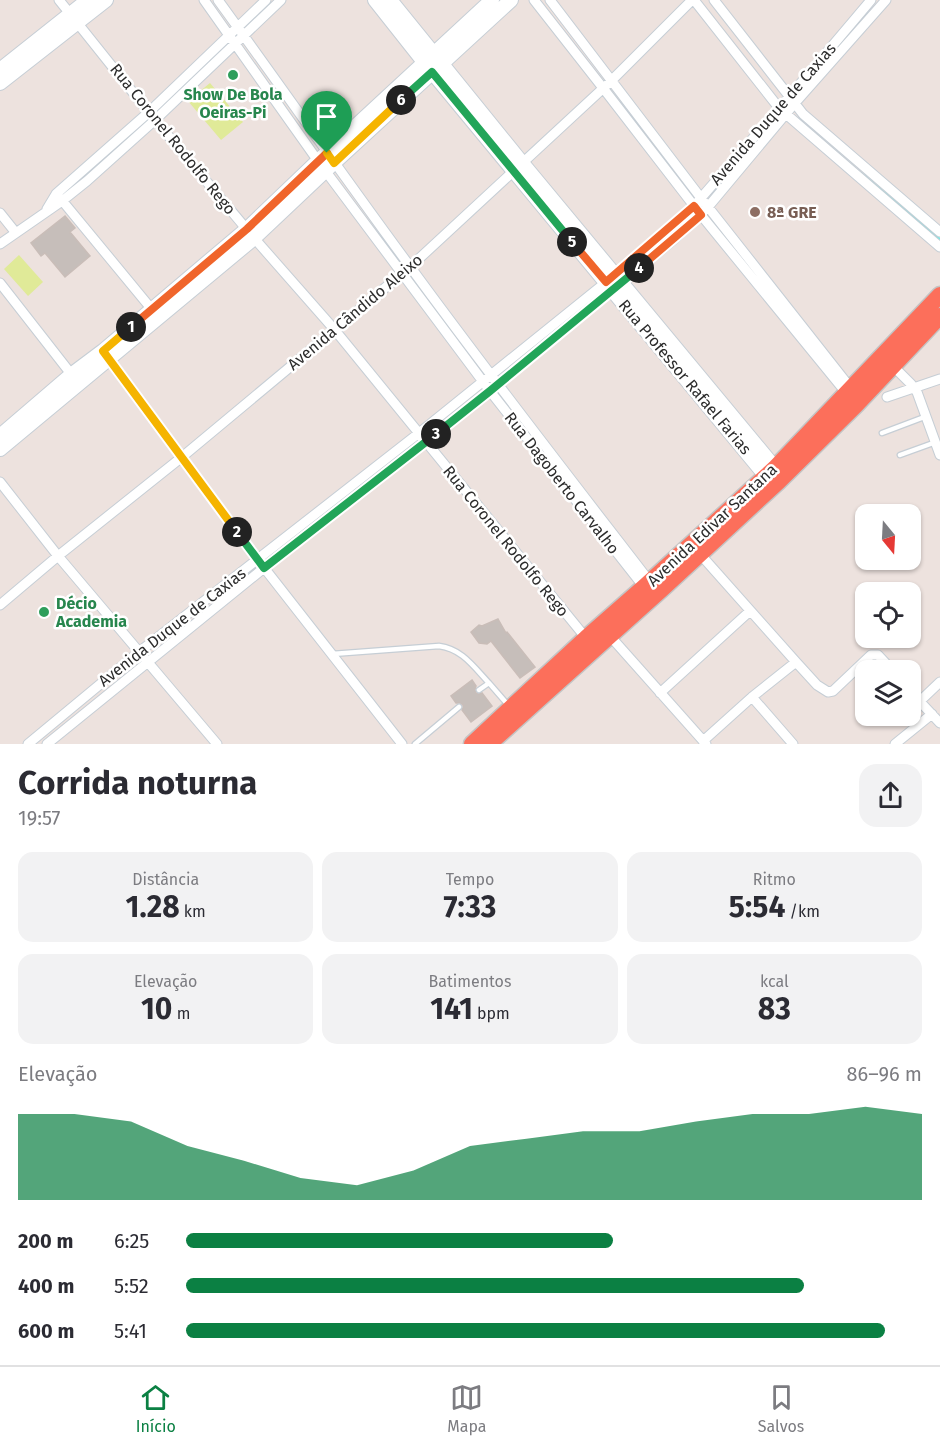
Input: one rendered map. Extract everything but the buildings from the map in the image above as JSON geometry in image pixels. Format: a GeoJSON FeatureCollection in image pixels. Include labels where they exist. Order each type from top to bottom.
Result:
{"type":"FeatureCollection","features":[{"type":"Feature","properties":{"kind":"highway","name":"Avenida Edivar Santana"},"geometry":{"type":"LineString","coordinates":[[472,744],[510,708],[547,684],[610,636],[778,481],[854,397],[940,295]]}},
{"type":"Feature","properties":{"kind":"highway","name":"Avenida Edivar Santana"},"geometry":{"type":"LineString","coordinates":[[489,744],[547,684],[586,639],[854,397],[893,366],[940,316]]}},
{"type":"Feature","properties":{"kind":"main road"},"geometry":{"type":"LineString","coordinates":[[0,83],[74,18],[88,0]]}},
{"type":"Feature","properties":{"kind":"main road"},"geometry":{"type":"LineString","coordinates":[[0,70],[74,18],[106,0]]}},
{"type":"Feature","properties":{"kind":"main road","name":"Rua Professor Rafael Farias"},"geometry":{"type":"LineString","coordinates":[[375,0],[433,63],[770,472]]}},
{"type":"Feature","properties":{"kind":"main road","name":"Rua Professor Rafael Farias"},"geometry":{"type":"LineString","coordinates":[[390,0],[433,63]]}},
{"type":"Feature","properties":{"kind":"main road"},"geometry":{"type":"LineString","coordinates":[[433,63],[492,0]]}},
{"type":"Feature","properties":{"kind":"main road"},"geometry":{"type":"LineString","coordinates":[[0,436],[106,355],[251,233],[433,63],[511,0]]}},
{"type":"Feature","properties":{"kind":"main road"},"geometry":{"type":"LineString","coordinates":[[0,449],[74,379]]}},
{"type":"Feature","properties":{"kind":"street","name":"Rua Coronel Rodolfo Rego"},"geometry":{"type":"LineString","coordinates":[[59,0],[152,116],[334,329],[586,639]]}},
{"type":"Feature","properties":{"kind":"street","name":"Rua Dagoberto Carvalho"},"geometry":{"type":"LineString","coordinates":[[204,0],[406,270],[483,381],[494,388],[647,584]]}},
{"type":"Feature","properties":{"kind":"street","name":"Rua Dagoberto Carvalho"},"geometry":{"type":"LineString","coordinates":[[218,0],[326,162]]}},
{"type":"Feature","properties":{"kind":"street"},"geometry":{"type":"LineString","coordinates":[[0,244],[46,211],[59,197],[236,44],[241,32],[266,0]]}},
{"type":"Feature","properties":{"kind":"street"},"geometry":{"type":"LineString","coordinates":[[152,116],[230,35],[241,32],[281,0]]}},
{"type":"Feature","properties":{"kind":"street"},"geometry":{"type":"LineString","coordinates":[[534,0],[697,202],[708,207],[854,397]]}},
{"type":"Feature","properties":{"kind":"street"},"geometry":{"type":"LineString","coordinates":[[550,0],[697,202],[701,215],[854,397]]}},
{"type":"Feature","properties":{"kind":"street"},"geometry":{"type":"LineString","coordinates":[[693,0],[782,111],[940,247]]}},
{"type":"Feature","properties":{"kind":"street","name":"Avenida Cândido Aleixo"},"geometry":{"type":"LineString","coordinates":[[0,605],[406,270],[611,81],[693,0]]}},
{"type":"Feature","properties":{"kind":"street"},"geometry":{"type":"LineString","coordinates":[[714,0],[791,100],[814,124],[940,232]]}},
{"type":"Feature","properties":{"kind":"street","name":"Avenida Duque de Caxias"},"geometry":{"type":"LineString","coordinates":[[28,744],[139,652],[419,433],[490,374],[673,240],[708,207],[871,0]]}},
{"type":"Feature","properties":{"kind":"street","name":"Avenida Duque de Caxias"},"geometry":{"type":"LineString","coordinates":[[791,100],[883,1]]}},
{"type":"Feature","properties":{"kind":"street","name":"Avenida Duque de Caxias"},"geometry":{"type":"LineString","coordinates":[[47,744],[264,568],[494,388],[614,282],[697,202],[782,111]]}},
{"type":"Feature","properties":{"kind":"street"},"geometry":{"type":"LineString","coordinates":[[59,197],[155,313]]}},
{"type":"Feature","properties":{"kind":"street"},"geometry":{"type":"LineString","coordinates":[[0,213],[16,233]]}},
{"type":"Feature","properties":{"kind":"street","name":"Rua Dagoberto Carvalho"},"geometry":{"type":"LineString","coordinates":[[406,270],[490,374],[494,388]]}},
{"type":"Feature","properties":{"kind":"street"},"geometry":{"type":"LineString","coordinates":[[0,283],[74,379]]}},
{"type":"Feature","properties":{"kind":"street"},"geometry":{"type":"LineString","coordinates":[[106,355],[264,568],[402,744]]}},
{"type":"Feature","properties":{"kind":"street"},"geometry":{"type":"LineString","coordinates":[[893,366],[914,388],[927,416],[940,455]]}},
{"type":"Feature","properties":{"kind":"street"},"geometry":{"type":"LineString","coordinates":[[887,398],[940,379]]}},
{"type":"Feature","properties":{"kind":"street"},"geometry":{"type":"LineString","coordinates":[[0,482],[58,556],[217,744]]}},
{"type":"Feature","properties":{"kind":"street"},"geometry":{"type":"LineString","coordinates":[[700,554],[817,685],[828,692],[833,691],[855,670]]}},
{"type":"Feature","properties":{"kind":"street"},"geometry":{"type":"LineString","coordinates":[[660,693],[750,611]]}},
{"type":"Feature","properties":{"kind":"street"},"geometry":{"type":"LineString","coordinates":[[610,636],[704,742],[752,697],[796,662]]}},
{"type":"Feature","properties":{"kind":"street"},"geometry":{"type":"LineString","coordinates":[[866,660],[871,655],[878,655],[883,660]]}},
{"type":"Feature","properties":{"kind":"street"},"geometry":{"type":"LineString","coordinates":[[921,700],[940,682]]}},
{"type":"Feature","properties":{"kind":"street"},"geometry":{"type":"LineString","coordinates":[[752,697],[793,744]]}},
{"type":"Feature","properties":{"kind":"street"},"geometry":{"type":"LineString","coordinates":[[921,702],[940,723]]}},
{"type":"Feature","properties":{"kind":"street"},"geometry":{"type":"LineString","coordinates":[[895,744],[932,714]]}},
{"type":"Feature","properties":{"kind":"lane"},"geometry":{"type":"LineString","coordinates":[[882,433],[927,416]]}},
{"type":"Feature","properties":{"kind":"lane"},"geometry":{"type":"LineString","coordinates":[[900,455],[936,442]]}},
{"type":"Feature","properties":{"kind":"lane"},"geometry":{"type":"LineString","coordinates":[[332,654],[447,647],[461,654],[510,708]]}},
{"type":"Feature","properties":{"kind":"lane"},"geometry":{"type":"LineString","coordinates":[[479,690],[489,683]]}},
{"type":"Feature","properties":{"kind":"lane"},"geometry":{"type":"LineString","coordinates":[[415,744],[459,707]]}},
{"type":"Feature","properties":{"kind":"green space"},"geometry":{"type":"Polygon","coordinates":[[[210,83],[243,122],[221,140],[188,101],[210,83]]]}},
{"type":"Feature","properties":{"kind":"green space"},"geometry":{"type":"Polygon","coordinates":[[[19,255],[43,282],[28,296],[4,269],[19,255]]]}},
{"type":"Feature","properties":{"kind":"waterway"},"geometry":{"type":"LineString","coordinates":[[861,173],[940,239]]}},
{"type":"Feature","properties":{"kind":"place","name":"Show De Bola Oeiras-Pi"},"geometry":{"type":"Point","coordinates":[233,75]}},
{"type":"Feature","properties":{"kind":"place","name":"8ª GRE"},"geometry":{"type":"Point","coordinates":[755,212]}},
{"type":"Feature","properties":{"kind":"place","name":"Décio Academia"},"geometry":{"type":"Point","coordinates":[44,612]}},
{"type":"Feature","properties":{"kind":"route"},"geometry":{"type":"LineString","coordinates":[[432,72],[606,282],[694,206],[701,215],[490,391],[264,568],[103,351],[247,229],[327,153],[334,163],[432,72]]}}]}
